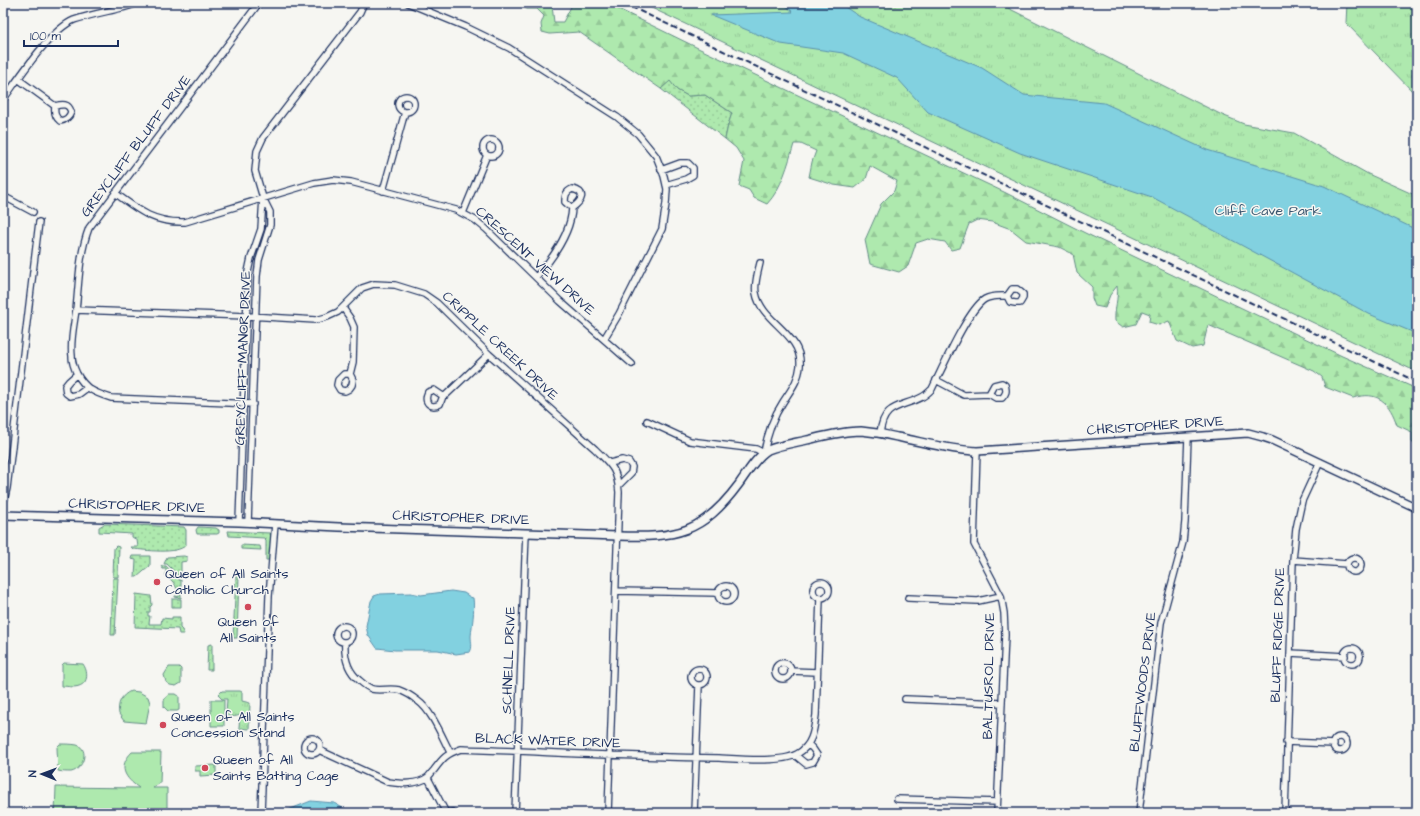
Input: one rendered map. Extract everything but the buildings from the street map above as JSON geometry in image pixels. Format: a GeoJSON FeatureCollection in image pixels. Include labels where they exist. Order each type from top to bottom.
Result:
{"type":"FeatureCollection","features":[{"type":"Feature","properties":{"kind":"street"},"geometry":{"type":"LineString","coordinates":[[3,100],[52,36],[63,26],[74,21],[136,3]]}},
{"type":"Feature","properties":{"kind":"street","name":"GREYCLIFF BLUFF DRIVE"},"geometry":{"type":"LineString","coordinates":[[87,388],[77,374],[71,355],[81,260],[89,228],[259,3]]}},
{"type":"Feature","properties":{"kind":"street","name":"GREYCLIFF MANOR DRIVE"},"geometry":{"type":"LineString","coordinates":[[248,522],[257,276],[259,260],[270,225],[270,212],[263,198],[255,172],[256,157],[259,146],[277,119],[360,12],[364,3]]}},
{"type":"Feature","properties":{"kind":"street"},"geometry":{"type":"LineString","coordinates":[[408,3],[497,42],[617,117],[638,134],[648,144],[656,156],[666,185],[666,204],[662,229],[619,314],[604,339]]}},
{"type":"Feature","properties":{"kind":"street"},"geometry":{"type":"LineString","coordinates":[[18,79],[55,106]]}},
{"type":"Feature","properties":{"kind":"street"},"geometry":{"type":"LineString","coordinates":[[384,191],[405,112]]}},
{"type":"Feature","properties":{"kind":"street"},"geometry":{"type":"LineString","coordinates":[[463,213],[487,155]]}},
{"type":"Feature","properties":{"kind":"street"},"geometry":{"type":"LineString","coordinates":[[661,170],[680,163],[688,163],[693,168],[692,175],[686,179],[666,185]]}},
{"type":"Feature","properties":{"kind":"street","name":"CRESCENT VIEW DRIVE"},"geometry":{"type":"LineString","coordinates":[[115,193],[146,215],[169,222],[185,222],[314,183],[333,180],[351,182],[463,213],[486,229],[560,301],[632,364]]}},
{"type":"Feature","properties":{"kind":"street"},"geometry":{"type":"LineString","coordinates":[[3,196],[33,212]]}},
{"type":"Feature","properties":{"kind":"street","name":"GREYCLIFF MANOR DRIVE"},"geometry":{"type":"LineString","coordinates":[[239,522],[248,272],[261,229],[263,198]]}},
{"type":"Feature","properties":{"kind":"street"},"geometry":{"type":"LineString","coordinates":[[536,277],[548,264],[563,237],[572,217],[572,208]]}},
{"type":"Feature","properties":{"kind":"street"},"geometry":{"type":"LineString","coordinates":[[3,515],[39,222]]}},
{"type":"Feature","properties":{"kind":"street"},"geometry":{"type":"LineString","coordinates":[[647,421],[690,441],[756,449],[764,453],[774,419],[783,402],[790,393],[797,378],[800,366],[796,346],[765,312],[758,301],[755,291],[760,262]]}},
{"type":"Feature","properties":{"kind":"street","name":"CRIPPLE CREEK DRIVE"},"geometry":{"type":"LineString","coordinates":[[76,310],[316,320],[327,317],[343,308],[362,288],[374,284],[395,286],[424,294],[437,303],[489,354],[610,463],[615,471],[619,485],[608,813]]}},
{"type":"Feature","properties":{"kind":"street"},"geometry":{"type":"LineString","coordinates":[[880,434],[883,420],[893,408],[923,397],[932,389],[966,322],[977,305],[986,298],[1007,296]]}},
{"type":"Feature","properties":{"kind":"street"},"geometry":{"type":"LineString","coordinates":[[343,308],[350,318],[354,328],[354,362],[350,374]]}},
{"type":"Feature","properties":{"kind":"street"},"geometry":{"type":"LineString","coordinates":[[443,396],[446,395],[489,354]]}},
{"type":"Feature","properties":{"kind":"street"},"geometry":{"type":"LineString","coordinates":[[77,374],[65,386],[66,393],[70,396],[79,394],[87,388],[111,398],[253,404]]}},
{"type":"Feature","properties":{"kind":"street"},"geometry":{"type":"LineString","coordinates":[[936,380],[964,394],[989,394]]}},
{"type":"Feature","properties":{"kind":"street","name":"CHRISTOPHER DRIVE"},"geometry":{"type":"LineString","coordinates":[[3,515],[248,522],[618,536],[661,536],[680,532],[707,519],[723,504],[764,453],[783,446],[842,433],[861,431],[954,449],[977,451],[1239,433],[1256,435],[1272,440],[1417,508]]}},
{"type":"Feature","properties":{"kind":"street","name":"BLUFFWOODS DRIVE"},"geometry":{"type":"LineString","coordinates":[[1139,813],[1160,623],[1182,542],[1185,522],[1188,437]]}},
{"type":"Feature","properties":{"kind":"street","name":"BALTUSROL DRIVE"},"geometry":{"type":"LineString","coordinates":[[977,451],[974,544],[1001,596],[1004,613],[1005,635],[997,813]]}},
{"type":"Feature","properties":{"kind":"street"},"geometry":{"type":"LineString","coordinates":[[610,463],[622,460],[629,462],[632,466],[631,473],[619,485]]}},
{"type":"Feature","properties":{"kind":"street","name":"BLUFF RIDGE DRIVE"},"geometry":{"type":"LineString","coordinates":[[1284,813],[1293,560],[1296,529],[1302,501],[1320,462]]}},
{"type":"Feature","properties":{"kind":"street"},"geometry":{"type":"LineString","coordinates":[[241,473],[250,474]]}},
{"type":"Feature","properties":{"kind":"street"},"geometry":{"type":"LineString","coordinates":[[240,489],[249,490]]}},
{"type":"Feature","properties":{"kind":"street"},"geometry":{"type":"LineString","coordinates":[[261,813],[270,596],[275,524]]}},
{"type":"Feature","properties":{"kind":"street","name":"SCHNELL DRIVE"},"geometry":{"type":"LineString","coordinates":[[515,813],[526,533]]}},
{"type":"Feature","properties":{"kind":"street"},"geometry":{"type":"LineString","coordinates":[[1293,560],[1347,564]]}},
{"type":"Feature","properties":{"kind":"street"},"geometry":{"type":"LineString","coordinates":[[616,591],[719,593]]}},
{"type":"Feature","properties":{"kind":"street"},"geometry":{"type":"LineString","coordinates":[[908,598],[978,601],[1001,596]]}},
{"type":"Feature","properties":{"kind":"street","name":"BLACK WATER DRIVE"},"geometry":{"type":"LineString","coordinates":[[450,752],[461,749],[696,758],[768,759],[786,758],[795,755],[808,744],[814,734],[820,598]]}},
{"type":"Feature","properties":{"kind":"street"},"geometry":{"type":"LineString","coordinates":[[320,750],[388,782],[400,784],[413,783],[428,778],[444,756],[450,752],[428,712],[418,700],[399,690],[371,689],[365,686],[351,672],[344,650],[345,642]]}},
{"type":"Feature","properties":{"kind":"street"},"geometry":{"type":"LineString","coordinates":[[1290,653],[1345,656]]}},
{"type":"Feature","properties":{"kind":"street"},"geometry":{"type":"LineString","coordinates":[[790,671],[817,672]]}},
{"type":"Feature","properties":{"kind":"street"},"geometry":{"type":"LineString","coordinates":[[694,813],[698,685]]}},
{"type":"Feature","properties":{"kind":"street"},"geometry":{"type":"LineString","coordinates":[[905,699],[1002,703]]}},
{"type":"Feature","properties":{"kind":"street"},"geometry":{"type":"LineString","coordinates":[[1286,742],[1334,744]]}},
{"type":"Feature","properties":{"kind":"street"},"geometry":{"type":"LineString","coordinates":[[795,755],[806,764],[813,762],[816,758],[816,752],[808,744]]}},
{"type":"Feature","properties":{"kind":"street"},"geometry":{"type":"LineString","coordinates":[[428,778],[447,813],[455,813]]}},
{"type":"Feature","properties":{"kind":"street"},"geometry":{"type":"LineString","coordinates":[[897,799],[997,802]]}},
{"type":"Feature","properties":{"kind":"green space"},"geometry":{"type":"Polygon","coordinates":[[[512,3],[554,3],[552,6],[554,22],[563,22],[573,3],[606,3],[700,49],[1004,192],[1085,233],[1342,356],[1417,389],[1417,448],[1412,442],[1412,432],[1397,425],[1391,410],[1382,400],[1369,396],[1353,398],[1325,387],[1322,377],[1314,371],[1208,325],[1203,346],[1192,348],[1177,341],[1169,321],[1159,325],[1149,322],[1150,314],[1142,311],[1136,324],[1123,327],[1115,321],[1117,286],[1110,295],[1105,308],[1095,306],[1092,298],[1092,287],[1077,273],[1073,254],[1059,247],[1026,241],[1011,229],[992,222],[977,220],[969,224],[960,248],[951,250],[945,242],[928,239],[916,243],[908,266],[899,272],[870,264],[865,240],[881,204],[894,191],[897,181],[870,166],[866,179],[855,188],[834,185],[809,177],[816,151],[801,144],[794,144],[784,176],[772,198],[767,204],[754,198],[749,190],[739,186],[744,161],[736,148],[725,139],[732,113],[705,95],[688,96],[677,90],[670,81],[661,89],[579,32],[550,34],[542,32],[541,24],[544,16],[537,9],[527,9],[512,3]]]}},
{"type":"Feature","properties":{"kind":"green space","name":"Cliff Cave Park"},"geometry":{"type":"Polygon","coordinates":[[[641,3],[998,3],[1222,115],[1244,124],[1294,133],[1368,174],[1417,196],[1417,372],[641,3]]]}},
{"type":"Feature","properties":{"kind":"green space"},"geometry":{"type":"Polygon","coordinates":[[[1347,3],[1417,3],[1417,96],[1346,23],[1347,3]]]}},
{"type":"Feature","properties":{"kind":"green space"},"geometry":{"type":"Polygon","coordinates":[[[670,80],[677,90],[688,96],[705,95],[732,113],[725,139],[661,89],[670,80]]]}},
{"type":"Feature","properties":{"kind":"green space"},"geometry":{"type":"Polygon","coordinates":[[[104,524],[184,527],[186,530],[186,545],[176,550],[168,551],[133,549],[131,547],[138,547],[137,540],[132,537],[132,534],[99,532],[99,527],[104,524]]]}},
{"type":"Feature","properties":{"kind":"green space"},"geometry":{"type":"Polygon","coordinates":[[[198,527],[216,528],[219,530],[219,533],[197,534],[196,530],[198,527]]]}},
{"type":"Feature","properties":{"kind":"green space"},"geometry":{"type":"Polygon","coordinates":[[[228,531],[272,534],[270,560],[266,560],[266,540],[264,538],[229,536],[228,531]]]}},
{"type":"Feature","properties":{"kind":"green space"},"geometry":{"type":"Polygon","coordinates":[[[241,545],[260,546],[261,550],[241,549],[241,545]]]}},
{"type":"Feature","properties":{"kind":"green space"},"geometry":{"type":"Polygon","coordinates":[[[116,546],[119,547],[118,577],[113,577],[114,548],[116,546]]]}},
{"type":"Feature","properties":{"kind":"green space"},"geometry":{"type":"Polygon","coordinates":[[[132,556],[150,556],[150,566],[137,577],[135,577],[136,560],[131,559],[132,556]]]}},
{"type":"Feature","properties":{"kind":"green space"},"geometry":{"type":"Polygon","coordinates":[[[167,557],[187,557],[187,561],[181,562],[181,578],[167,564],[164,564],[167,557]]]}},
{"type":"Feature","properties":{"kind":"green space"},"geometry":{"type":"Polygon","coordinates":[[[161,566],[166,566],[179,580],[181,580],[181,598],[175,597],[179,596],[176,587],[166,576],[166,569],[163,569],[161,566]]]}},
{"type":"Feature","properties":{"kind":"green space"},"geometry":{"type":"Polygon","coordinates":[[[236,576],[239,576],[237,638],[233,638],[236,576]]]}},
{"type":"Feature","properties":{"kind":"green space"},"geometry":{"type":"Polygon","coordinates":[[[113,578],[118,578],[115,635],[111,635],[113,578]]]}},
{"type":"Feature","properties":{"kind":"green space"},"geometry":{"type":"Polygon","coordinates":[[[136,594],[151,596],[152,605],[150,607],[150,612],[148,612],[148,616],[150,616],[149,624],[161,624],[162,618],[172,619],[172,617],[180,617],[180,628],[184,634],[179,634],[178,629],[135,627],[136,594]]]}},
{"type":"Feature","properties":{"kind":"green space"},"geometry":{"type":"Polygon","coordinates":[[[172,599],[181,599],[181,607],[172,607],[172,599]]]}},
{"type":"Feature","properties":{"kind":"green space"},"geometry":{"type":"Polygon","coordinates":[[[212,644],[212,670],[207,670],[208,645],[212,644]]]}},
{"type":"Feature","properties":{"kind":"green space"},"geometry":{"type":"Polygon","coordinates":[[[64,663],[83,664],[87,673],[85,682],[75,687],[62,686],[62,665],[64,663]]]}},
{"type":"Feature","properties":{"kind":"green space"},"geometry":{"type":"Polygon","coordinates":[[[169,667],[179,667],[181,669],[181,683],[176,686],[170,685],[166,682],[164,675],[169,667]]]}},
{"type":"Feature","properties":{"kind":"green space"},"geometry":{"type":"Polygon","coordinates":[[[131,691],[139,692],[148,697],[150,703],[146,723],[124,721],[119,714],[120,700],[131,691]]]}},
{"type":"Feature","properties":{"kind":"green space"},"geometry":{"type":"Polygon","coordinates":[[[222,691],[240,691],[242,692],[242,701],[250,703],[249,729],[239,728],[240,715],[226,715],[227,699],[222,699],[218,695],[222,691]]]}},
{"type":"Feature","properties":{"kind":"green space"},"geometry":{"type":"Polygon","coordinates":[[[169,694],[176,694],[179,696],[179,710],[168,711],[164,707],[164,700],[169,694]]]}},
{"type":"Feature","properties":{"kind":"green space"},"geometry":{"type":"Polygon","coordinates":[[[211,700],[224,700],[224,726],[211,726],[211,700]]]}},
{"type":"Feature","properties":{"kind":"green space"},"geometry":{"type":"Polygon","coordinates":[[[60,744],[71,744],[81,747],[84,755],[82,764],[79,768],[71,772],[58,771],[57,747],[60,744]]]}},
{"type":"Feature","properties":{"kind":"green space"},"geometry":{"type":"Polygon","coordinates":[[[132,752],[161,752],[160,783],[153,788],[167,788],[167,813],[55,813],[56,787],[139,788],[127,776],[124,767],[127,757],[132,752]]]}},
{"type":"Feature","properties":{"kind":"green space","name":"Queen of All Saints Batting Cage"},"geometry":{"type":"Polygon","coordinates":[[[216,765],[216,775],[200,776],[200,771],[195,771],[195,766],[216,765]]]}},
{"type":"Feature","properties":{"kind":"water"},"geometry":{"type":"Polygon","coordinates":[[[783,3],[839,3],[860,17],[982,68],[1024,95],[1104,103],[1207,150],[1324,186],[1417,230],[1417,334],[1369,314],[1152,197],[1020,153],[928,112],[897,78],[843,53],[781,44],[711,15],[793,12],[783,3]]]}},
{"type":"Feature","properties":{"kind":"water"},"geometry":{"type":"Polygon","coordinates":[[[451,591],[464,593],[473,598],[474,608],[471,636],[472,646],[470,652],[456,654],[438,650],[395,650],[377,648],[368,635],[366,626],[371,601],[374,596],[380,594],[411,593],[421,595],[451,591]]]}},
{"type":"Feature","properties":{"kind":"water"},"geometry":{"type":"Polygon","coordinates":[[[311,801],[334,803],[351,813],[287,813],[288,810],[311,801]]]}},
{"type":"Feature","properties":{"kind":"railway"},"geometry":{"type":"LineString","coordinates":[[623,3],[1417,382]]}},
{"type":"Feature","properties":{"kind":"place","name":"Queen of All Saints Catholic Church"},"geometry":{"type":"Point","coordinates":[157,582]}},
{"type":"Feature","properties":{"kind":"place","name":"Queen of All Saints"},"geometry":{"type":"Point","coordinates":[248,607]}},
{"type":"Feature","properties":{"kind":"place","name":"Queen of All Saints Concession Stand"},"geometry":{"type":"Point","coordinates":[163,725]}},
{"type":"Feature","properties":{"kind":"place","name":"Queen of All Saints Batting Cage"},"geometry":{"type":"Point","coordinates":[205,768]}}]}
